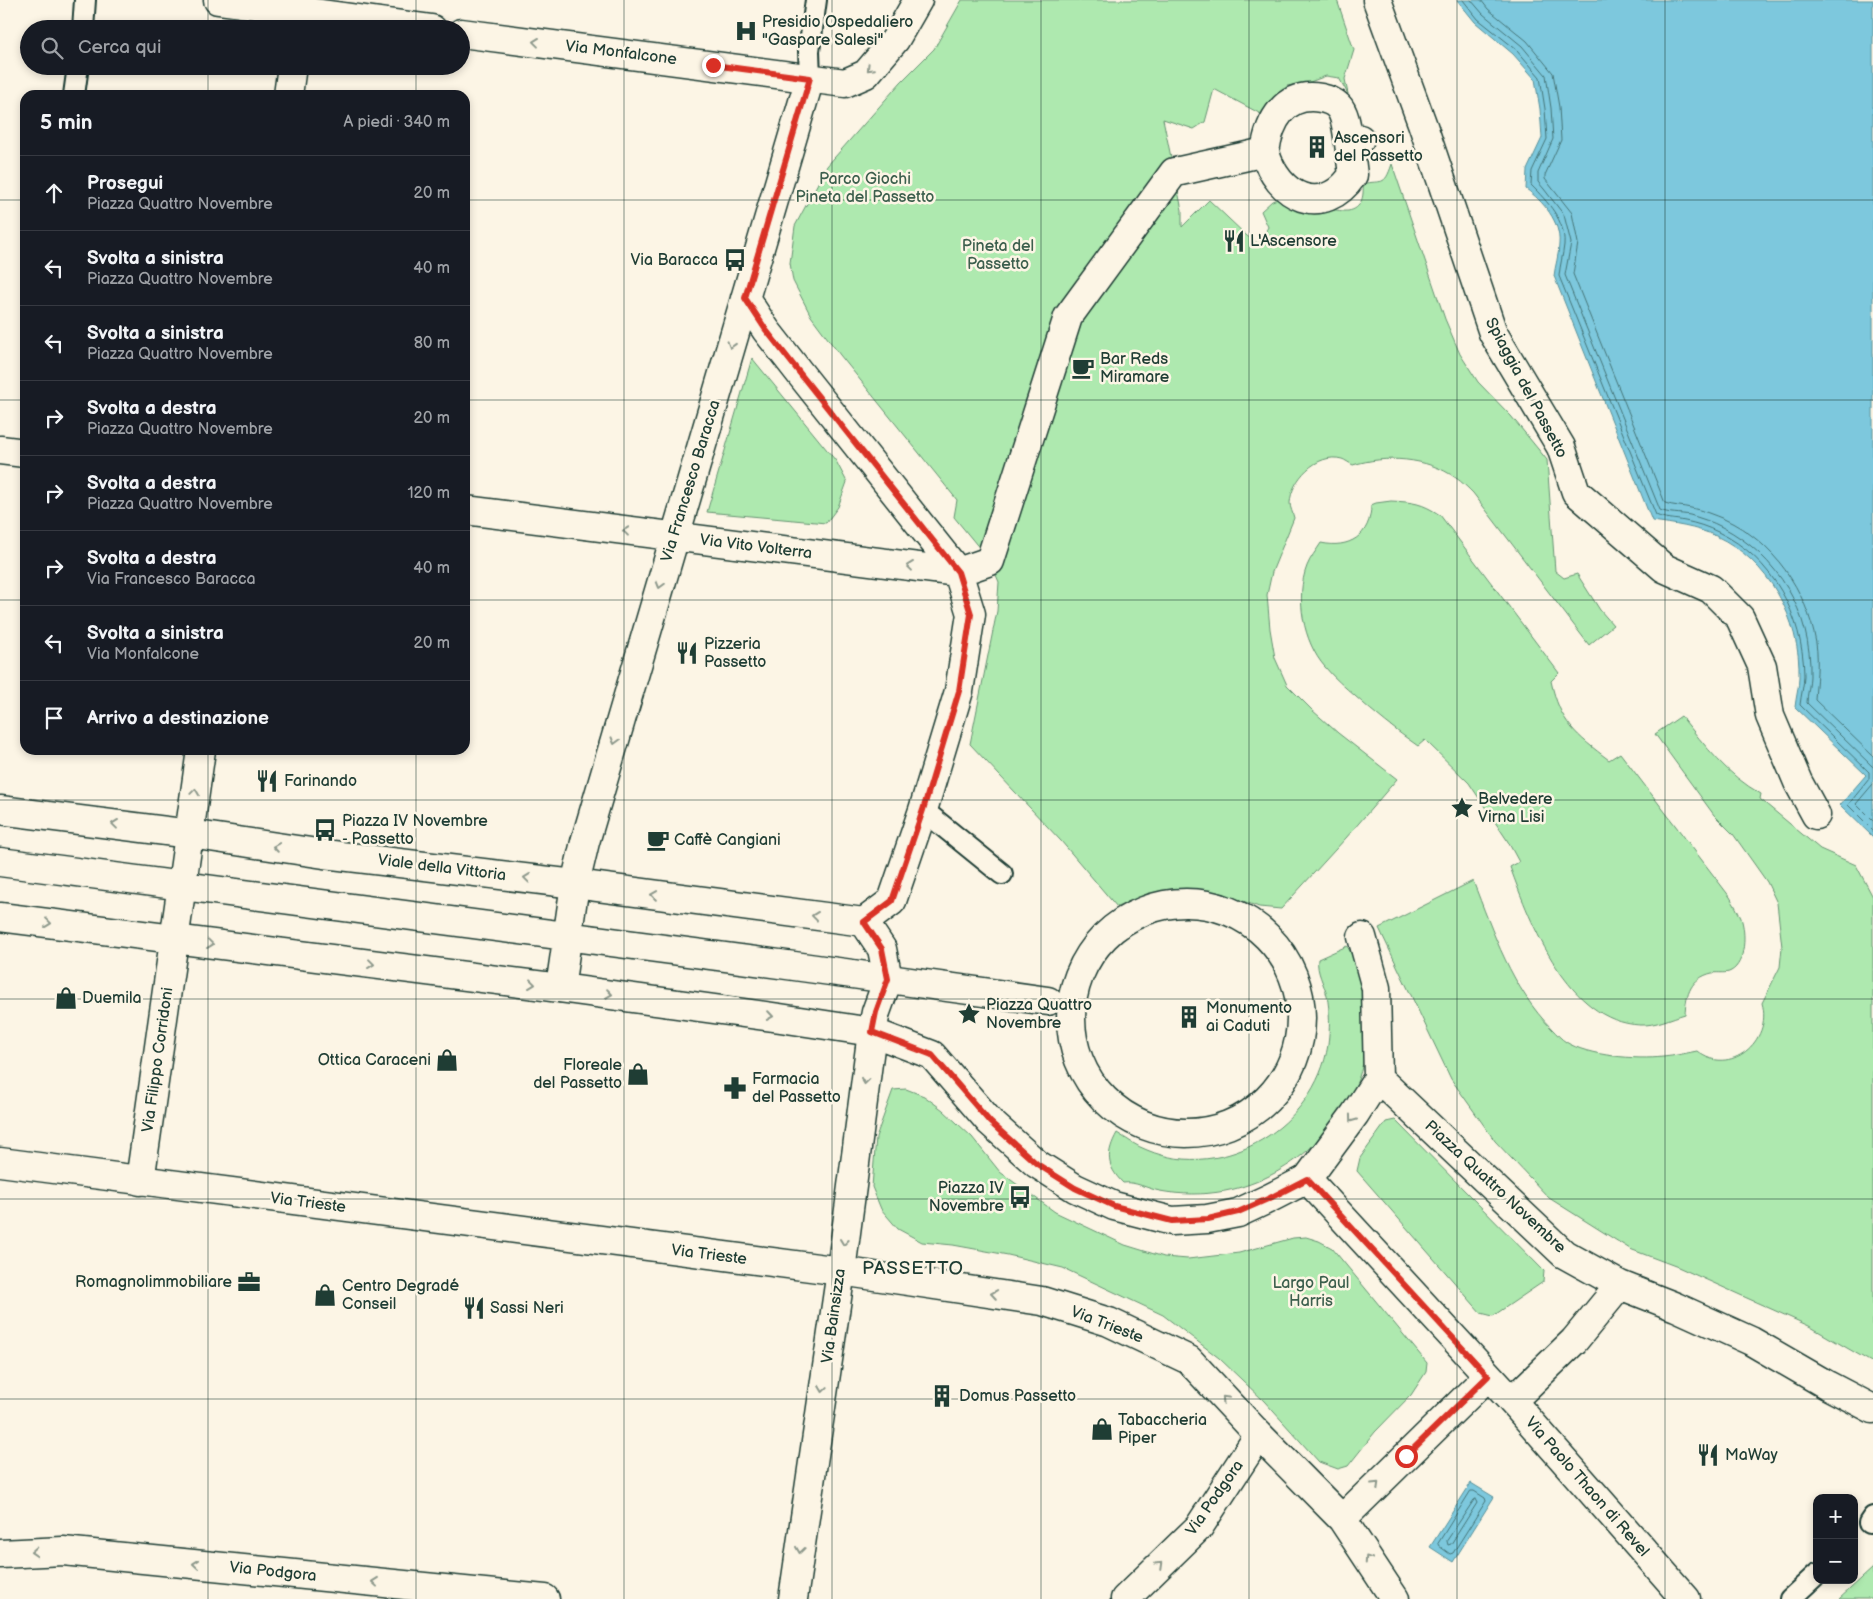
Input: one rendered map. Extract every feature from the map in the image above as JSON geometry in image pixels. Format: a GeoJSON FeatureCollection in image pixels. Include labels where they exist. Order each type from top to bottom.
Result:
{"type":"FeatureCollection","features":[{"type":"Feature","properties":{"kind":"street"},"geometry":{"type":"LineString","coordinates":[[218,0],[358,20]]}},
{"type":"Feature","properties":{"kind":"street","name":"Via Monfalcone"},"geometry":{"type":"LineString","coordinates":[[470,33],[845,83],[866,74],[895,40],[918,0]]}},
{"type":"Feature","properties":{"kind":"street","name":"Spiaggia del Passetto"},"geometry":{"type":"LineString","coordinates":[[1377,0],[1423,126],[1493,333],[1562,447],[1576,492],[1664,568],[1712,589],[1740,618],[1762,666],[1770,716],[1798,782],[1816,815]]}},
{"type":"Feature","properties":{"kind":"street"},"geometry":{"type":"LineString","coordinates":[[289,90],[291,75]]}},
{"type":"Feature","properties":{"kind":"street","name":"Via Francesco Baracca"},"geometry":{"type":"LineString","coordinates":[[575,884],[674,537],[810,78]]}},
{"type":"Feature","properties":{"kind":"street"},"geometry":{"type":"LineString","coordinates":[[1312,96],[1326,99],[1338,105],[1354,141],[1353,175],[1345,186],[1334,195],[1320,199],[1307,199],[1294,195],[1277,178],[1269,166],[1266,152],[1267,138],[1276,116],[1286,105],[1298,99],[1312,96]]}},
{"type":"Feature","properties":{"kind":"street"},"geometry":{"type":"LineString","coordinates":[[958,572],[990,562],[1068,317],[1177,171],[1266,152]]}},
{"type":"Feature","properties":{"kind":"street"},"geometry":{"type":"LineString","coordinates":[[745,298],[766,330],[958,572],[971,614],[959,691],[923,810],[892,901],[864,922],[882,949],[888,979],[876,1012],[872,1032]]}},
{"type":"Feature","properties":{"kind":"street"},"geometry":{"type":"LineString","coordinates":[[0,450],[20,452]]}},
{"type":"Feature","properties":{"kind":"street","name":"Via Vito Volterra"},"geometry":{"type":"LineString","coordinates":[[470,511],[958,572]]}},
{"type":"Feature","properties":{"kind":"street"},"geometry":{"type":"LineString","coordinates":[[175,940],[200,755]]}},
{"type":"Feature","properties":{"kind":"street","name":"Viale della Vittoria"},"geometry":{"type":"LineString","coordinates":[[0,810],[190,834],[324,854],[575,884],[864,922]]}},
{"type":"Feature","properties":{"kind":"street"},"geometry":{"type":"LineString","coordinates":[[0,862],[841,972],[1048,1001]]}},
{"type":"Feature","properties":{"kind":"street"},"geometry":{"type":"LineString","coordinates":[[560,988],[575,884]]}},
{"type":"Feature","properties":{"kind":"street"},"geometry":{"type":"LineString","coordinates":[[1191,902],[1219,907],[1242,917],[1276,945],[1296,980],[1301,1010],[1300,1036],[1294,1060],[1282,1082],[1266,1102],[1242,1119],[1214,1130],[1192,1133],[1168,1132],[1135,1121],[1116,1110],[1098,1093],[1088,1080],[1074,1048],[1070,1022],[1078,976],[1090,954],[1102,939],[1129,917],[1146,909],[1191,902]]}},
{"type":"Feature","properties":{"kind":"street"},"geometry":{"type":"LineString","coordinates":[[0,917],[560,988],[771,1016],[872,1032],[932,1055],[990,1122],[1037,1164],[1075,1188],[1114,1206],[1172,1221],[1208,1219],[1238,1212],[1307,1179],[1355,1114],[1378,1078],[1376,988],[1362,937]]}},
{"type":"Feature","properties":{"kind":"street","name":"Via Filippo Corridoni"},"geometry":{"type":"LineString","coordinates":[[140,1181],[175,940]]}},
{"type":"Feature","properties":{"kind":"street","name":"Via Bainsizza"},"geometry":{"type":"LineString","coordinates":[[793,1599],[841,1271],[872,1032]]}},
{"type":"Feature","properties":{"kind":"street","name":"Piazza Quattro Novembre"},"geometry":{"type":"LineString","coordinates":[[1378,1078],[1564,1254],[1620,1285],[1676,1307],[1751,1341],[1873,1409]]}},
{"type":"Feature","properties":{"kind":"street","name":"Via Trieste"},"geometry":{"type":"LineString","coordinates":[[0,1162],[841,1271],[1042,1301],[1109,1322],[1189,1360],[1259,1435],[1342,1519],[1395,1599]]}},
{"type":"Feature","properties":{"kind":"street"},"geometry":{"type":"LineString","coordinates":[[1307,1179],[1488,1376],[1342,1519]]}},
{"type":"Feature","properties":{"kind":"street"},"geometry":{"type":"LineString","coordinates":[[1512,1401],[1574,1341],[1620,1285]]}},
{"type":"Feature","properties":{"kind":"street","name":"Via Paolo Thaon di Revel"},"geometry":{"type":"LineString","coordinates":[[1488,1376],[1686,1599]]}},
{"type":"Feature","properties":{"kind":"street","name":"Via Podgora"},"geometry":{"type":"LineString","coordinates":[[1125,1599],[1199,1526],[1259,1435]]}},
{"type":"Feature","properties":{"kind":"street","name":"Via Podgora"},"geometry":{"type":"LineString","coordinates":[[0,1554],[63,1551],[546,1599]]}},
{"type":"Feature","properties":{"kind":"lane"},"geometry":{"type":"LineString","coordinates":[[84,20],[85,0]]}},
{"type":"Feature","properties":{"kind":"lane"},"geometry":{"type":"LineString","coordinates":[[810,78],[809,51],[816,0]]}},
{"type":"Feature","properties":{"kind":"lane"},"geometry":{"type":"LineString","coordinates":[[75,90],[77,75]]}},
{"type":"Feature","properties":{"kind":"lane"},"geometry":{"type":"LineString","coordinates":[[923,810],[1002,874]]}},
{"type":"Feature","properties":{"kind":"lane"},"geometry":{"type":"LineString","coordinates":[[1790,1599],[1813,1578]]}},
{"type":"Feature","properties":{"kind":"green space","name":"Pineta del Passetto"},"geometry":{"type":"Polygon","coordinates":[[[962,0],[1337,0],[1354,50],[1345,79],[1348,94],[1339,78],[1326,76],[1310,82],[1287,86],[1279,101],[1274,121],[1214,89],[1205,122],[1194,129],[1163,119],[1182,210],[1182,227],[1209,200],[1247,236],[1259,244],[1268,227],[1261,211],[1272,201],[1289,195],[1308,214],[1334,210],[1353,210],[1361,201],[1363,184],[1384,180],[1392,164],[1445,319],[1460,354],[1478,382],[1511,416],[1547,460],[1555,571],[1564,578],[1577,574],[1600,610],[1613,625],[1589,645],[1473,493],[1445,471],[1419,462],[1406,460],[1379,460],[1353,465],[1342,459],[1333,458],[1323,460],[1307,470],[1300,477],[1291,494],[1290,505],[1294,518],[1272,572],[1267,595],[1275,658],[1287,685],[1312,710],[1397,779],[1281,909],[1259,907],[1221,893],[1181,890],[1148,894],[1117,907],[1061,841],[970,744],[997,611],[999,582],[990,561],[954,517],[957,500],[840,355],[811,316],[793,281],[790,263],[795,226],[827,166],[901,82],[934,49],[962,0]]]}},
{"type":"Feature","properties":{"kind":"green space"},"geometry":{"type":"Polygon","coordinates":[[[752,358],[836,461],[847,482],[838,507],[826,523],[707,512],[752,358]]]}},
{"type":"Feature","properties":{"kind":"green space"},"geometry":{"type":"Polygon","coordinates":[[[1391,501],[1417,504],[1440,515],[1559,673],[1551,681],[1559,708],[1571,727],[1587,743],[1609,760],[1620,753],[1730,897],[1743,924],[1744,939],[1740,961],[1731,971],[1705,975],[1694,983],[1688,994],[1685,1014],[1646,1025],[1615,1020],[1592,1007],[1573,989],[1541,941],[1529,915],[1510,867],[1519,862],[1507,840],[1469,783],[1425,740],[1418,746],[1378,716],[1336,679],[1317,657],[1306,632],[1303,619],[1303,578],[1308,563],[1321,543],[1341,544],[1349,542],[1363,532],[1370,516],[1371,505],[1391,501]]]}},
{"type":"Feature","properties":{"kind":"green space"},"geometry":{"type":"Polygon","coordinates":[[[1681,716],[1727,769],[1761,794],[1760,799],[1820,849],[1856,865],[1873,897],[1873,1363],[1809,1326],[1678,1267],[1630,1249],[1549,1198],[1495,1141],[1451,1079],[1379,928],[1473,881],[1496,940],[1515,978],[1538,1013],[1566,1042],[1575,1047],[1600,1054],[1640,1058],[1663,1057],[1697,1051],[1709,1058],[1722,1060],[1735,1058],[1746,1051],[1755,1042],[1761,1030],[1764,1017],[1762,1003],[1780,967],[1782,947],[1777,903],[1767,882],[1733,834],[1714,815],[1655,734],[1681,716]]]}},
{"type":"Feature","properties":{"kind":"green space"},"geometry":{"type":"Polygon","coordinates":[[[1347,946],[1357,964],[1362,979],[1366,1045],[1361,1071],[1351,1096],[1337,1119],[1319,1140],[1298,1158],[1275,1173],[1251,1184],[1225,1191],[1184,1194],[1155,1190],[1132,1183],[1123,1183],[1113,1171],[1110,1159],[1111,1147],[1117,1133],[1147,1150],[1177,1158],[1206,1159],[1235,1152],[1262,1140],[1286,1122],[1305,1100],[1320,1074],[1328,1045],[1329,1008],[1318,968],[1318,959],[1347,946]]]}},
{"type":"Feature","properties":{"kind":"green space","name":"Largo Paul Harris"},"geometry":{"type":"Polygon","coordinates":[[[906,1089],[924,1096],[943,1110],[972,1137],[1000,1172],[1055,1212],[1125,1245],[1164,1257],[1188,1259],[1239,1253],[1293,1238],[1306,1237],[1332,1248],[1427,1363],[1426,1372],[1411,1395],[1375,1432],[1348,1466],[1338,1469],[1319,1462],[1264,1401],[1219,1358],[1163,1315],[1063,1268],[1008,1255],[953,1245],[922,1242],[898,1229],[881,1209],[872,1187],[876,1137],[893,1090],[906,1089]]]}},
{"type":"Feature","properties":{"kind":"green space"},"geometry":{"type":"Polygon","coordinates":[[[1395,1120],[1544,1271],[1543,1282],[1493,1316],[1481,1313],[1357,1171],[1360,1158],[1386,1122],[1395,1120]]]}},
{"type":"Feature","properties":{"kind":"green space"},"geometry":{"type":"Polygon","coordinates":[[[1873,1568],[1873,1599],[1839,1599],[1855,1584],[1858,1584],[1858,1582],[1873,1568]]]}},
{"type":"Feature","properties":{"kind":"water"},"geometry":{"type":"Polygon","coordinates":[[[1457,0],[1873,0],[1873,837],[1840,805],[1866,775],[1795,707],[1799,677],[1798,655],[1794,634],[1778,594],[1766,576],[1735,547],[1716,536],[1693,528],[1652,521],[1554,276],[1559,236],[1554,220],[1539,200],[1526,189],[1527,170],[1542,138],[1535,79],[1513,54],[1475,22],[1457,0]]]}},
{"type":"Feature","properties":{"kind":"water"},"geometry":{"type":"Polygon","coordinates":[[[1471,1483],[1494,1497],[1453,1562],[1430,1547],[1471,1483]]]}},
{"type":"Feature","properties":{"kind":"place","name":"Presidio Ospedaliero \"Gaspare Salesi\""},"geometry":{"type":"Point","coordinates":[746,31]}},
{"type":"Feature","properties":{"kind":"place","name":"Ascensori del Passetto"},"geometry":{"type":"Point","coordinates":[1317,147]}},
{"type":"Feature","properties":{"kind":"place","name":"L'Ascensore"},"geometry":{"type":"Point","coordinates":[1234,241]}},
{"type":"Feature","properties":{"kind":"place","name":"Via Baracca"},"geometry":{"type":"Point","coordinates":[735,260]}},
{"type":"Feature","properties":{"kind":"place","name":"Bar Reds Miramare"},"geometry":{"type":"Point","coordinates":[1083,368]}},
{"type":"Feature","properties":{"kind":"place","name":"Pizzeria Passetto"},"geometry":{"type":"Point","coordinates":[687,653]}},
{"type":"Feature","properties":{"kind":"place","name":"Farinando"},"geometry":{"type":"Point","coordinates":[267,781]}},
{"type":"Feature","properties":{"kind":"place","name":"Belvedere Virna Lisi"},"geometry":{"type":"Point","coordinates":[1462,808]}},
{"type":"Feature","properties":{"kind":"place","name":"Piazza IV Novembre - Passetto"},"geometry":{"type":"Point","coordinates":[325,830]}},
{"type":"Feature","properties":{"kind":"place","name":"Caffè Cangiani"},"geometry":{"type":"Point","coordinates":[658,840]}},
{"type":"Feature","properties":{"kind":"place","name":"Duemila"},"geometry":{"type":"Point","coordinates":[66,998]}},
{"type":"Feature","properties":{"kind":"place","name":"Piazza Quattro Novembre"},"geometry":{"type":"Point","coordinates":[969,1014]}},
{"type":"Feature","properties":{"kind":"place","name":"Monumento ai Caduti"},"geometry":{"type":"Point","coordinates":[1189,1017]}},
{"type":"Feature","properties":{"kind":"place","name":"Ottica Caraceni"},"geometry":{"type":"Point","coordinates":[447,1060]}},
{"type":"Feature","properties":{"kind":"place","name":"Floreale del Passetto"},"geometry":{"type":"Point","coordinates":[638,1074]}},
{"type":"Feature","properties":{"kind":"place","name":"Farmacia del Passetto"},"geometry":{"type":"Point","coordinates":[735,1088]}},
{"type":"Feature","properties":{"kind":"place","name":"Piazza IV Novembre"},"geometry":{"type":"Point","coordinates":[1020,1197]}},
{"type":"Feature","properties":{"kind":"place","name":"Romagnolimmobiliare"},"geometry":{"type":"Point","coordinates":[249,1282]}},
{"type":"Feature","properties":{"kind":"place","name":"Centro Degradé Conseil"},"geometry":{"type":"Point","coordinates":[325,1295]}},
{"type":"Feature","properties":{"kind":"place","name":"Sassi Neri"},"geometry":{"type":"Point","coordinates":[474,1308]}},
{"type":"Feature","properties":{"kind":"place","name":"Domus Passetto"},"geometry":{"type":"Point","coordinates":[942,1396]}},
{"type":"Feature","properties":{"kind":"place","name":"Tabaccheria Piper"},"geometry":{"type":"Point","coordinates":[1102,1429]}},
{"type":"Feature","properties":{"kind":"place","name":"MaWay"},"geometry":{"type":"Point","coordinates":[1708,1455]}},
{"type":"Feature","properties":{"kind":"district","name":"PASSETTO"},"geometry":{"type":"Point","coordinates":[913,1268]}},
{"type":"Feature","properties":{"kind":"route"},"geometry":{"type":"LineString","coordinates":[[713,65],[810,78],[745,298],[766,330],[958,572],[971,614],[959,691],[923,810],[892,901],[864,922],[882,949],[888,979],[876,1012],[872,1032],[932,1055],[990,1122],[1037,1164],[1075,1188],[1114,1206],[1172,1221],[1208,1219],[1238,1212],[1307,1179],[1488,1376],[1406,1456]]}},
{"type":"Feature","properties":{"kind":"park label","name":"Parco Giochi Pineta del Passetto"},"geometry":{"type":"Point","coordinates":[865,188]}}]}
